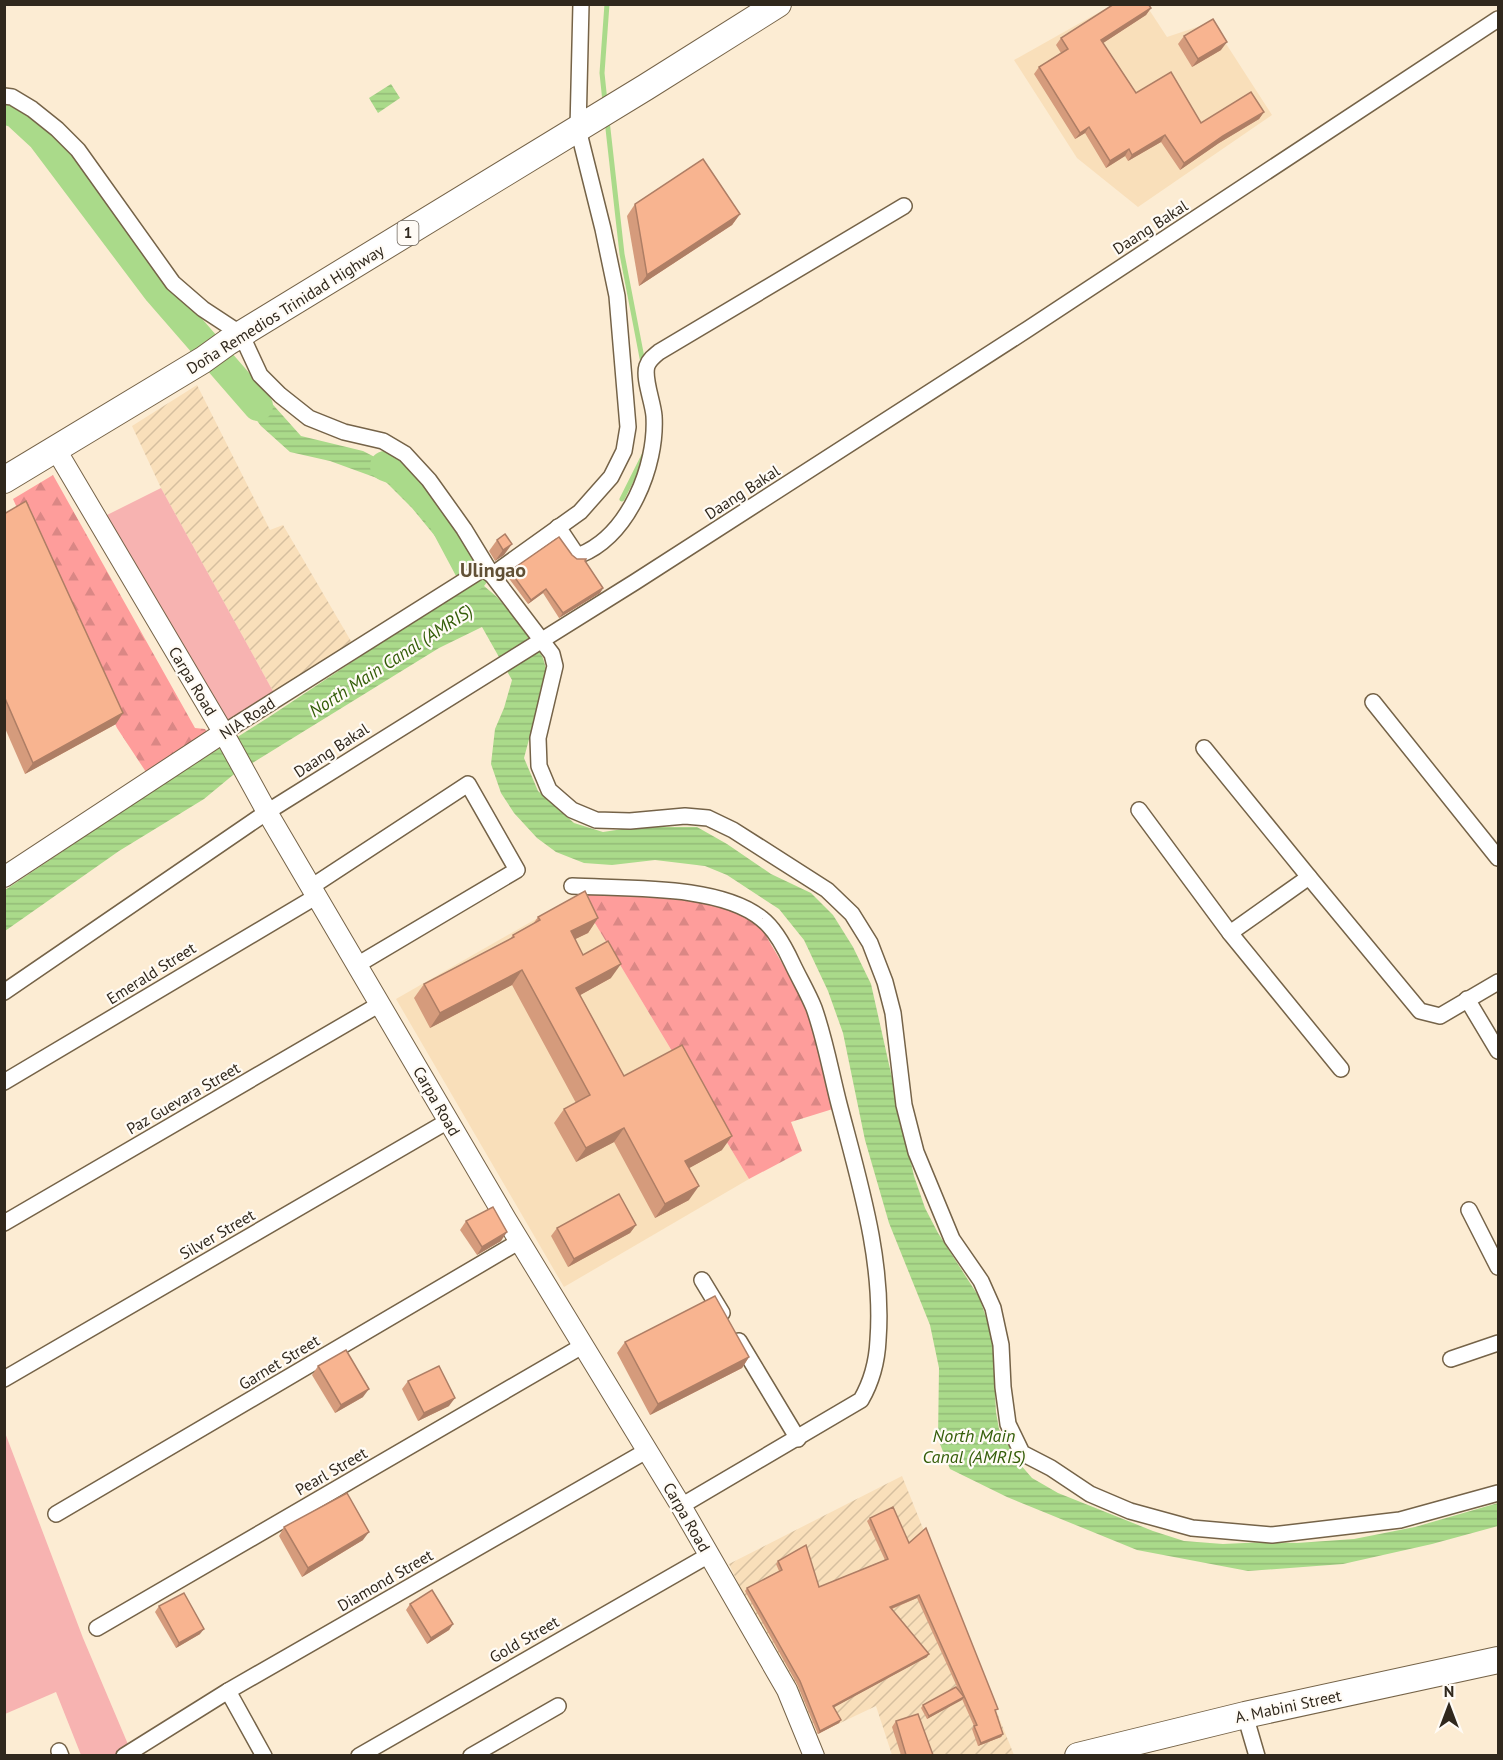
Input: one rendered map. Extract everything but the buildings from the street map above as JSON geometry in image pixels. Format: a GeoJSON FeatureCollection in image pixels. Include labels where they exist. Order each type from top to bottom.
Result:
{"type":"FeatureCollection","features":[{"type":"Feature","properties":{"kind":"main road","name":"Doña Remedios Trinidad Highway"},"geometry":{"type":"LineString","coordinates":[[4,480],[203,360],[234,338],[583,126],[778,4]]}},
{"type":"Feature","properties":{"kind":"main road","name":"A. Mabini Street"},"geometry":{"type":"LineString","coordinates":[[1078,1755],[1245,1715],[1498,1660]]}},
{"type":"Feature","properties":{"kind":"street","name":"NIA Road"},"geometry":{"type":"LineString","coordinates":[[4,877],[469,578],[487,572],[558,527],[580,512],[611,477],[624,451],[628,427],[617,296],[583,126],[581,4]]}},
{"type":"Feature","properties":{"kind":"street","name":"Daang Bakal"},"geometry":{"type":"LineString","coordinates":[[4,992],[267,812],[645,576],[1018,336],[1498,19]]}},
{"type":"Feature","properties":{"kind":"street"},"geometry":{"type":"LineString","coordinates":[[4,96],[32,109],[78,150],[173,283],[234,338],[260,375],[280,395],[309,418],[344,432],[383,441],[405,454],[429,480],[464,529],[487,572],[538,642],[552,654],[555,666],[538,738],[539,766],[549,790],[572,810],[596,820],[630,821],[685,816],[708,818],[733,830],[827,890],[852,914],[870,943],[885,982],[904,1105],[916,1152],[952,1239],[981,1281],[993,1308],[1001,1345],[1008,1424],[1022,1453],[1052,1468],[1090,1494],[1130,1511],[1192,1528],[1272,1535],[1400,1520],[1498,1493]]}},
{"type":"Feature","properties":{"kind":"street"},"geometry":{"type":"LineString","coordinates":[[558,527],[576,554],[588,552],[612,532],[639,490],[653,442],[654,415],[646,373],[650,359],[904,206]]}},
{"type":"Feature","properties":{"kind":"street","name":"Carpa Road"},"geometry":{"type":"LineString","coordinates":[[55,448],[226,735],[267,812],[448,1121],[681,1506],[787,1690],[814,1755]]}},
{"type":"Feature","properties":{"kind":"street"},"geometry":{"type":"LineString","coordinates":[[1373,702],[1498,858]]}},
{"type":"Feature","properties":{"kind":"street"},"geometry":{"type":"LineString","coordinates":[[1204,748],[1420,1011],[1440,1016],[1498,982]]}},
{"type":"Feature","properties":{"kind":"street","name":"Emerald Street"},"geometry":{"type":"LineString","coordinates":[[4,1082],[314,892],[468,784],[517,870],[357,965]]}},
{"type":"Feature","properties":{"kind":"street"},"geometry":{"type":"LineString","coordinates":[[1139,810],[1230,933],[1341,1069]]}},
{"type":"Feature","properties":{"kind":"street"},"geometry":{"type":"LineString","coordinates":[[1230,933],[1309,877]]}},
{"type":"Feature","properties":{"kind":"street"},"geometry":{"type":"LineString","coordinates":[[572,886],[678,891],[722,899],[747,909],[763,920],[784,947],[814,1008],[867,1212],[877,1275],[879,1338],[876,1365],[870,1386],[861,1400],[681,1506]]}},
{"type":"Feature","properties":{"kind":"street"},"geometry":{"type":"LineString","coordinates":[[1467,999],[1498,1051]]}},
{"type":"Feature","properties":{"kind":"street","name":"Paz Guevara Street"},"geometry":{"type":"LineString","coordinates":[[4,1223],[380,1004]]}},
{"type":"Feature","properties":{"kind":"street","name":"Silver Street"},"geometry":{"type":"LineString","coordinates":[[4,1379],[448,1121]]}},
{"type":"Feature","properties":{"kind":"street"},"geometry":{"type":"LineString","coordinates":[[1468,1210],[1498,1267]]}},
{"type":"Feature","properties":{"kind":"street","name":"Garnet Street"},"geometry":{"type":"LineString","coordinates":[[56,1514],[520,1240]]}},
{"type":"Feature","properties":{"kind":"street"},"geometry":{"type":"LineString","coordinates":[[702,1280],[798,1439]]}},
{"type":"Feature","properties":{"kind":"street"},"geometry":{"type":"LineString","coordinates":[[1451,1359],[1498,1342]]}},
{"type":"Feature","properties":{"kind":"street","name":"Pearl Street"},"geometry":{"type":"LineString","coordinates":[[97,1628],[584,1345]]}},
{"type":"Feature","properties":{"kind":"street","name":"Diamond Street"},"geometry":{"type":"LineString","coordinates":[[124,1755],[228,1691],[648,1450]]}},
{"type":"Feature","properties":{"kind":"street","name":"Gold Street"},"geometry":{"type":"LineString","coordinates":[[359,1755],[709,1555]]}},
{"type":"Feature","properties":{"kind":"street"},"geometry":{"type":"LineString","coordinates":[[228,1691],[264,1755]]}},
{"type":"Feature","properties":{"kind":"street"},"geometry":{"type":"LineString","coordinates":[[471,1755],[558,1706]]}},
{"type":"Feature","properties":{"kind":"street"},"geometry":{"type":"LineString","coordinates":[[1245,1715],[1257,1755]]}},
{"type":"Feature","properties":{"kind":"shaded area"},"geometry":{"type":"Polygon","coordinates":[[[1112,5],[1146,5],[1167,37],[1212,22],[1272,115],[1138,207],[1077,158],[1014,60],[1112,5]]]}},
{"type":"Feature","properties":{"kind":"shaded area"},"geometry":{"type":"Polygon","coordinates":[[[197,385],[270,530],[283,525],[355,648],[274,693],[161,488],[132,426],[197,385]]]}},
{"type":"Feature","properties":{"kind":"shaded area"},"geometry":{"type":"Polygon","coordinates":[[[161,488],[274,693],[229,722],[105,516],[161,488]]]}},
{"type":"Feature","properties":{"kind":"shaded area"},"geometry":{"type":"Polygon","coordinates":[[[578,895],[749,1179],[564,1287],[396,999],[578,895]]]}},
{"type":"Feature","properties":{"kind":"shaded area"},"geometry":{"type":"Polygon","coordinates":[[[4,1430],[83,1638],[130,1749],[114,1755],[81,1755],[56,1692],[5,1714],[4,1430]]]}},
{"type":"Feature","properties":{"kind":"shaded area"},"geometry":{"type":"Polygon","coordinates":[[[902,1476],[1014,1755],[892,1755],[876,1706],[817,1734],[779,1669],[729,1564],[902,1476]]]}},
{"type":"Feature","properties":{"kind":"green space"},"geometry":{"type":"Polygon","coordinates":[[[53,475],[195,728],[205,729],[208,734],[146,772],[117,728],[13,499],[53,475]]]}},
{"type":"Feature","properties":{"kind":"green space"},"geometry":{"type":"Polygon","coordinates":[[[588,884],[646,886],[752,912],[789,975],[824,1047],[836,1108],[791,1122],[802,1151],[749,1179],[578,895],[588,884]]]}},
{"type":"Feature","properties":{"kind":"water"},"geometry":{"type":"Polygon","coordinates":[[[391,84],[400,98],[378,113],[369,98],[391,84]]]}},
{"type":"Feature","properties":{"kind":"water","name":"North Main Canal (AMRIS)"},"geometry":{"type":"Polygon","coordinates":[[[241,369],[301,436],[363,451],[402,471],[459,548],[477,580],[497,597],[531,637],[543,658],[547,672],[524,758],[538,791],[574,823],[603,832],[636,827],[697,827],[771,874],[811,893],[833,915],[853,947],[871,984],[914,1176],[925,1208],[938,1233],[979,1297],[992,1334],[999,1429],[1019,1463],[1032,1478],[1058,1493],[1184,1541],[1223,1544],[1297,1543],[1354,1539],[1415,1527],[1498,1503],[1498,1526],[1343,1564],[1248,1571],[1137,1550],[1007,1497],[950,1469],[938,1439],[939,1368],[930,1325],[889,1223],[865,1140],[843,1033],[828,991],[804,940],[779,909],[727,875],[705,866],[655,860],[612,865],[584,863],[556,852],[537,838],[514,813],[501,793],[491,764],[495,729],[512,680],[482,627],[439,648],[233,775],[204,799],[119,851],[5,931],[5,890],[468,585],[462,569],[412,508],[385,481],[330,461],[290,452],[261,426],[225,378],[241,369]]]}},
{"type":"Feature","properties":{"kind":"waterway"},"geometry":{"type":"LineString","coordinates":[[605,102],[602,73],[607,4]]}},
{"type":"Feature","properties":{"kind":"waterway"},"geometry":{"type":"LineString","coordinates":[[4,109],[16,113],[42,137],[158,291],[258,406]]}},
{"type":"Feature","properties":{"kind":"waterway"},"geometry":{"type":"LineString","coordinates":[[607,120],[622,254],[643,363]]}},
{"type":"Feature","properties":{"kind":"waterway"},"geometry":{"type":"LineString","coordinates":[[622,499],[644,455]]}},
{"type":"Feature","properties":{"kind":"waterway"},"geometry":{"type":"LineString","coordinates":[[385,466],[398,471],[441,516],[473,576]]}},
{"type":"Feature","properties":{"kind":"district","name":"Ulingao"},"geometry":{"type":"Point","coordinates":[493,570]}}]}
